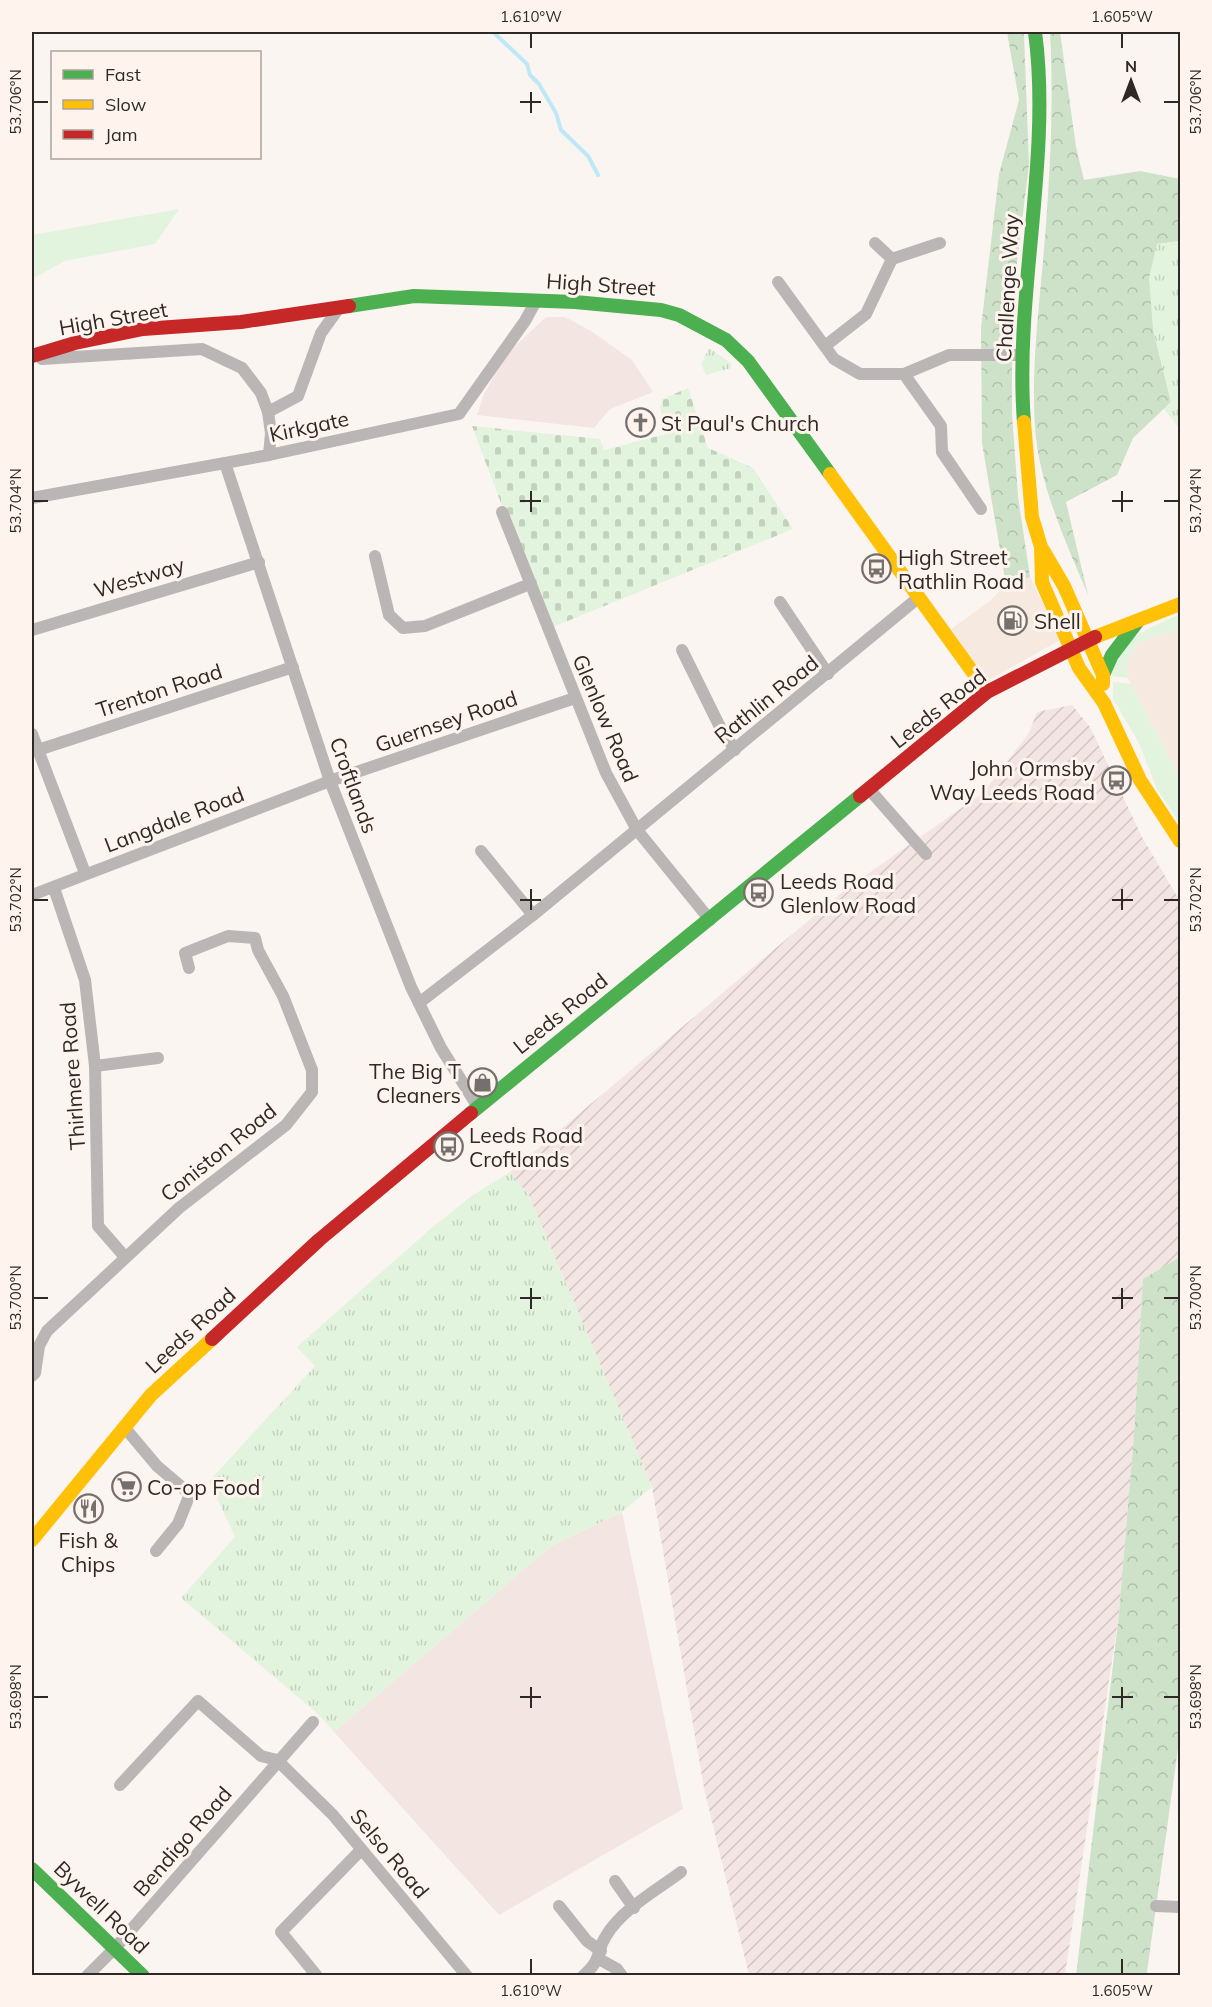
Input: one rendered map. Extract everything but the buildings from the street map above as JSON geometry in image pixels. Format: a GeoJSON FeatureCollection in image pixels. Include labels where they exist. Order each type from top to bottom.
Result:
{"type":"FeatureCollection","features":[{"type":"Feature","properties":{"kind":"main road","name":"Challenge Way"},"geometry":{"type":"LineString","coordinates":[[1035,32],[1040,61],[1038,146],[1022,393],[1032,517],[1041,547],[1064,586],[1103,675]]}},
{"type":"Feature","properties":{"kind":"main road","name":"High Street"},"geometry":{"type":"LineString","coordinates":[[32,358],[75,343],[143,329],[241,322],[414,296],[536,301],[662,310],[679,315],[726,340],[748,361],[987,692]]}},
{"type":"Feature","properties":{"kind":"main road","name":"Challenge Way"},"geometry":{"type":"LineString","coordinates":[[1041,547],[1042,582],[1079,668],[1104,703]]}},
{"type":"Feature","properties":{"kind":"main road","name":"Leeds Road"},"geometry":{"type":"LineString","coordinates":[[32,1540],[151,1395],[319,1240],[478,1107],[987,692],[1086,640],[1180,604]]}},
{"type":"Feature","properties":{"kind":"main road"},"geometry":{"type":"LineString","coordinates":[[1138,621],[1112,655],[1103,675],[1104,703],[1140,780],[1180,840]]}},
{"type":"Feature","properties":{"kind":"main road","name":"Bywell Road"},"geometry":{"type":"LineString","coordinates":[[32,1869],[116,1947],[143,1976]]}},
{"type":"Feature","properties":{"kind":"street"},"geometry":{"type":"LineString","coordinates":[[875,243],[892,259]]}},
{"type":"Feature","properties":{"kind":"street"},"geometry":{"type":"LineString","coordinates":[[825,346],[866,314],[892,259],[940,243]]}},
{"type":"Feature","properties":{"kind":"street"},"geometry":{"type":"LineString","coordinates":[[778,282],[840,365],[860,374],[904,374],[949,355],[1023,355]]}},
{"type":"Feature","properties":{"kind":"street","name":"Kirkgate"},"geometry":{"type":"LineString","coordinates":[[32,498],[269,455],[459,414],[525,321],[536,301]]}},
{"type":"Feature","properties":{"kind":"street"},"geometry":{"type":"LineString","coordinates":[[268,412],[298,396],[321,333],[339,308]]}},
{"type":"Feature","properties":{"kind":"street"},"geometry":{"type":"LineString","coordinates":[[32,358],[202,349],[242,368],[261,393],[268,412],[271,433],[269,455]]}},
{"type":"Feature","properties":{"kind":"street"},"geometry":{"type":"LineString","coordinates":[[904,374],[941,426],[942,452],[981,509]]}},
{"type":"Feature","properties":{"kind":"street","name":"Croftlands"},"geometry":{"type":"LineString","coordinates":[[225,463],[330,781],[419,1003],[441,1048],[478,1107]]}},
{"type":"Feature","properties":{"kind":"street","name":"Glenlow Road"},"geometry":{"type":"LineString","coordinates":[[502,512],[574,698],[606,773],[636,830],[710,920]]}},
{"type":"Feature","properties":{"kind":"street"},"geometry":{"type":"LineString","coordinates":[[375,556],[389,615],[403,628],[425,626],[530,584]]}},
{"type":"Feature","properties":{"kind":"street","name":"Westway"},"geometry":{"type":"LineString","coordinates":[[32,630],[259,562]]}},
{"type":"Feature","properties":{"kind":"street","name":"Rathlin Road"},"geometry":{"type":"LineString","coordinates":[[419,1003],[533,915],[918,598]]}},
{"type":"Feature","properties":{"kind":"street"},"geometry":{"type":"LineString","coordinates":[[780,602],[828,674]]}},
{"type":"Feature","properties":{"kind":"street"},"geometry":{"type":"LineString","coordinates":[[682,650],[719,725],[735,750]]}},
{"type":"Feature","properties":{"kind":"street","name":"Trenton Road"},"geometry":{"type":"LineString","coordinates":[[38,750],[293,667]]}},
{"type":"Feature","properties":{"kind":"street","name":"Guernsey Road"},"geometry":{"type":"LineString","coordinates":[[330,781],[574,698]]}},
{"type":"Feature","properties":{"kind":"street"},"geometry":{"type":"LineString","coordinates":[[32,734],[85,873]]}},
{"type":"Feature","properties":{"kind":"street","name":"Langdale Road"},"geometry":{"type":"LineString","coordinates":[[32,895],[330,781]]}},
{"type":"Feature","properties":{"kind":"street"},"geometry":{"type":"LineString","coordinates":[[869,789],[926,854]]}},
{"type":"Feature","properties":{"kind":"street"},"geometry":{"type":"LineString","coordinates":[[481,851],[533,915]]}},
{"type":"Feature","properties":{"kind":"street","name":"Thirlmere Road"},"geometry":{"type":"LineString","coordinates":[[54,888],[84,980],[95,1066],[99,1226],[125,1257]]}},
{"type":"Feature","properties":{"kind":"street","name":"Coniston Road"},"geometry":{"type":"LineString","coordinates":[[32,1376],[35,1373],[39,1346],[47,1331],[179,1208],[286,1125],[312,1092],[312,1070],[282,996],[258,950],[255,938],[228,936],[185,953],[189,968]]}},
{"type":"Feature","properties":{"kind":"street"},"geometry":{"type":"LineString","coordinates":[[95,1066],[158,1058]]}},
{"type":"Feature","properties":{"kind":"street"},"geometry":{"type":"LineString","coordinates":[[125,1428],[157,1466],[190,1494],[178,1524],[156,1551]]}},
{"type":"Feature","properties":{"kind":"street","name":"Selso Road"},"geometry":{"type":"LineString","coordinates":[[120,1785],[198,1701],[261,1756],[277,1760],[333,1815],[467,1976]]}},
{"type":"Feature","properties":{"kind":"street","name":"Bendigo Road"},"geometry":{"type":"LineString","coordinates":[[87,1976],[116,1947],[277,1760],[313,1722]]}},
{"type":"Feature","properties":{"kind":"street"},"geometry":{"type":"LineString","coordinates":[[317,1976],[281,1932],[361,1850]]}},
{"type":"Feature","properties":{"kind":"street"},"geometry":{"type":"LineString","coordinates":[[583,1976],[600,1955],[605,1937],[634,1908],[681,1872]]}},
{"type":"Feature","properties":{"kind":"street"},"geometry":{"type":"LineString","coordinates":[[615,1881],[634,1908]]}},
{"type":"Feature","properties":{"kind":"street"},"geometry":{"type":"LineString","coordinates":[[1156,1905],[1180,1907]]}},
{"type":"Feature","properties":{"kind":"street"},"geometry":{"type":"LineString","coordinates":[[559,1906],[587,1941],[622,1976]]}},
{"type":"Feature","properties":{"kind":"shaded area"},"geometry":{"type":"Polygon","coordinates":[[[546,317],[565,317],[591,331],[632,360],[653,392],[610,409],[594,428],[477,415],[484,394],[506,355],[546,317]]]}},
{"type":"Feature","properties":{"kind":"shaded area"},"geometry":{"type":"Polygon","coordinates":[[[1030,577],[1060,640],[987,681],[951,629],[990,601],[1006,585],[1030,577]]]}},
{"type":"Feature","properties":{"kind":"shaded area"},"geometry":{"type":"Polygon","coordinates":[[[1175,630],[1180,633],[1180,779],[1128,678],[1127,669],[1127,661],[1138,642],[1175,630]]]}},
{"type":"Feature","properties":{"kind":"shaded area"},"geometry":{"type":"Polygon","coordinates":[[[1072,705],[1090,727],[1143,839],[1180,901],[1180,1257],[1143,1279],[1134,1435],[1119,1614],[1065,1975],[749,1975],[704,1788],[652,1487],[529,1196],[510,1172],[846,889],[983,793],[1029,733],[1037,712],[1072,705]]]}},
{"type":"Feature","properties":{"kind":"shaded area"},"geometry":{"type":"Polygon","coordinates":[[[622,1512],[683,1809],[499,1915],[334,1732],[551,1546],[622,1512]]]}},
{"type":"Feature","properties":{"kind":"green space"},"geometry":{"type":"Polygon","coordinates":[[[1007,32],[1023,32],[1024,36],[1029,164],[1012,303],[1012,414],[1018,496],[1030,577],[1006,585],[982,443],[981,328],[999,174],[1019,100],[1007,32]]]}},
{"type":"Feature","properties":{"kind":"green space"},"geometry":{"type":"Polygon","coordinates":[[[1050,32],[1060,32],[1076,147],[1084,180],[1140,171],[1180,179],[1180,241],[1157,244],[1153,329],[1171,402],[1133,438],[1117,475],[1066,502],[1088,595],[1048,492],[1035,427],[1035,360],[1051,141],[1050,32]]]}},
{"type":"Feature","properties":{"kind":"green space"},"geometry":{"type":"Polygon","coordinates":[[[179,209],[155,244],[65,261],[32,279],[32,235],[179,209]]]}},
{"type":"Feature","properties":{"kind":"green space"},"geometry":{"type":"Polygon","coordinates":[[[1180,241],[1180,429],[1164,409],[1171,402],[1153,329],[1149,278],[1157,244],[1180,241]]]}},
{"type":"Feature","properties":{"kind":"green space"},"geometry":{"type":"Polygon","coordinates":[[[709,348],[731,363],[731,368],[706,375],[701,364],[709,348]]]}},
{"type":"Feature","properties":{"kind":"green space"},"geometry":{"type":"Polygon","coordinates":[[[688,388],[708,448],[753,468],[793,529],[548,629],[472,426],[600,439],[604,450],[666,434],[660,408],[662,399],[688,388]]]}},
{"type":"Feature","properties":{"kind":"green space"},"geometry":{"type":"Polygon","coordinates":[[[1180,614],[1180,633],[1175,630],[1138,642],[1127,661],[1128,678],[1111,676],[1122,652],[1129,643],[1146,630],[1180,614]]]}},
{"type":"Feature","properties":{"kind":"green space"},"geometry":{"type":"Polygon","coordinates":[[[1113,682],[1131,684],[1180,779],[1180,823],[1157,789],[1138,741],[1113,699],[1113,682]]]}},
{"type":"Feature","properties":{"kind":"green space"},"geometry":{"type":"Polygon","coordinates":[[[510,1172],[529,1196],[652,1487],[622,1512],[551,1546],[334,1732],[318,1714],[181,1598],[235,1537],[209,1481],[315,1366],[297,1347],[428,1231],[470,1197],[510,1172]]]}},
{"type":"Feature","properties":{"kind":"green space"},"geometry":{"type":"Polygon","coordinates":[[[1180,1257],[1180,1734],[1147,1972],[1145,1976],[1076,1976],[1119,1614],[1134,1435],[1143,1279],[1180,1257]]]}},
{"type":"Feature","properties":{"kind":"waterway"},"geometry":{"type":"LineString","coordinates":[[493,32],[527,64],[530,75],[539,84],[556,113],[561,130],[588,156],[598,175]]}},
{"type":"Feature","properties":{"kind":"traffic: fast"},"geometry":{"type":"LineString","coordinates":[[1024,422],[1022,374],[1024,325],[1039,128],[1039,79],[1035,32]]}},
{"type":"Feature","properties":{"kind":"traffic: fast"},"geometry":{"type":"LineString","coordinates":[[349,306],[414,296],[575,302],[661,310],[679,315],[726,340],[748,361],[830,474]]}},
{"type":"Feature","properties":{"kind":"traffic: fast"},"geometry":{"type":"LineString","coordinates":[[1103,675],[1112,655],[1138,621]]}},
{"type":"Feature","properties":{"kind":"traffic: fast"},"geometry":{"type":"LineString","coordinates":[[471,1113],[860,796]]}},
{"type":"Feature","properties":{"kind":"traffic: fast"},"geometry":{"type":"LineString","coordinates":[[32,1869],[143,1976]]}},
{"type":"Feature","properties":{"kind":"traffic: slow"},"geometry":{"type":"LineString","coordinates":[[1024,422],[1032,517],[1041,547],[1042,582],[1079,668],[1104,703],[1140,780],[1180,841]]}},
{"type":"Feature","properties":{"kind":"traffic: slow"},"geometry":{"type":"LineString","coordinates":[[830,474],[987,692]]}},
{"type":"Feature","properties":{"kind":"traffic: slow"},"geometry":{"type":"LineString","coordinates":[[1043,550],[1064,586],[1103,675],[1103,684]]}},
{"type":"Feature","properties":{"kind":"traffic: slow"},"geometry":{"type":"LineString","coordinates":[[1095,637],[1180,604]]}},
{"type":"Feature","properties":{"kind":"traffic: slow"},"geometry":{"type":"LineString","coordinates":[[32,1540],[151,1395],[212,1339]]}},
{"type":"Feature","properties":{"kind":"traffic: jam"},"geometry":{"type":"LineString","coordinates":[[32,356],[75,343],[143,329],[241,322],[349,306]]}},
{"type":"Feature","properties":{"kind":"traffic: jam"},"geometry":{"type":"LineString","coordinates":[[860,796],[987,692],[1095,637]]}},
{"type":"Feature","properties":{"kind":"traffic: jam"},"geometry":{"type":"LineString","coordinates":[[212,1339],[319,1240],[471,1113]]}},
{"type":"Feature","properties":{"kind":"place","name":"St Paul's Church"},"geometry":{"type":"Point","coordinates":[640,423]}},
{"type":"Feature","properties":{"kind":"place","name":"High Street Rathlin Road"},"geometry":{"type":"Point","coordinates":[877,569]}},
{"type":"Feature","properties":{"kind":"place","name":"Shell"},"geometry":{"type":"Point","coordinates":[1013,621]}},
{"type":"Feature","properties":{"kind":"place","name":"John Ormsby Way Leeds Road"},"geometry":{"type":"Point","coordinates":[1116,780]}},
{"type":"Feature","properties":{"kind":"place","name":"Leeds Road Glenlow Road"},"geometry":{"type":"Point","coordinates":[759,893]}},
{"type":"Feature","properties":{"kind":"place","name":"The Big T Cleaners"},"geometry":{"type":"Point","coordinates":[482,1083]}},
{"type":"Feature","properties":{"kind":"place","name":"Leeds Road Croftlands"},"geometry":{"type":"Point","coordinates":[448,1147]}},
{"type":"Feature","properties":{"kind":"place","name":"Co-op Food"},"geometry":{"type":"Point","coordinates":[126,1487]}},
{"type":"Feature","properties":{"kind":"place","name":"Fish & Chips"},"geometry":{"type":"Point","coordinates":[88,1509]}}]}
